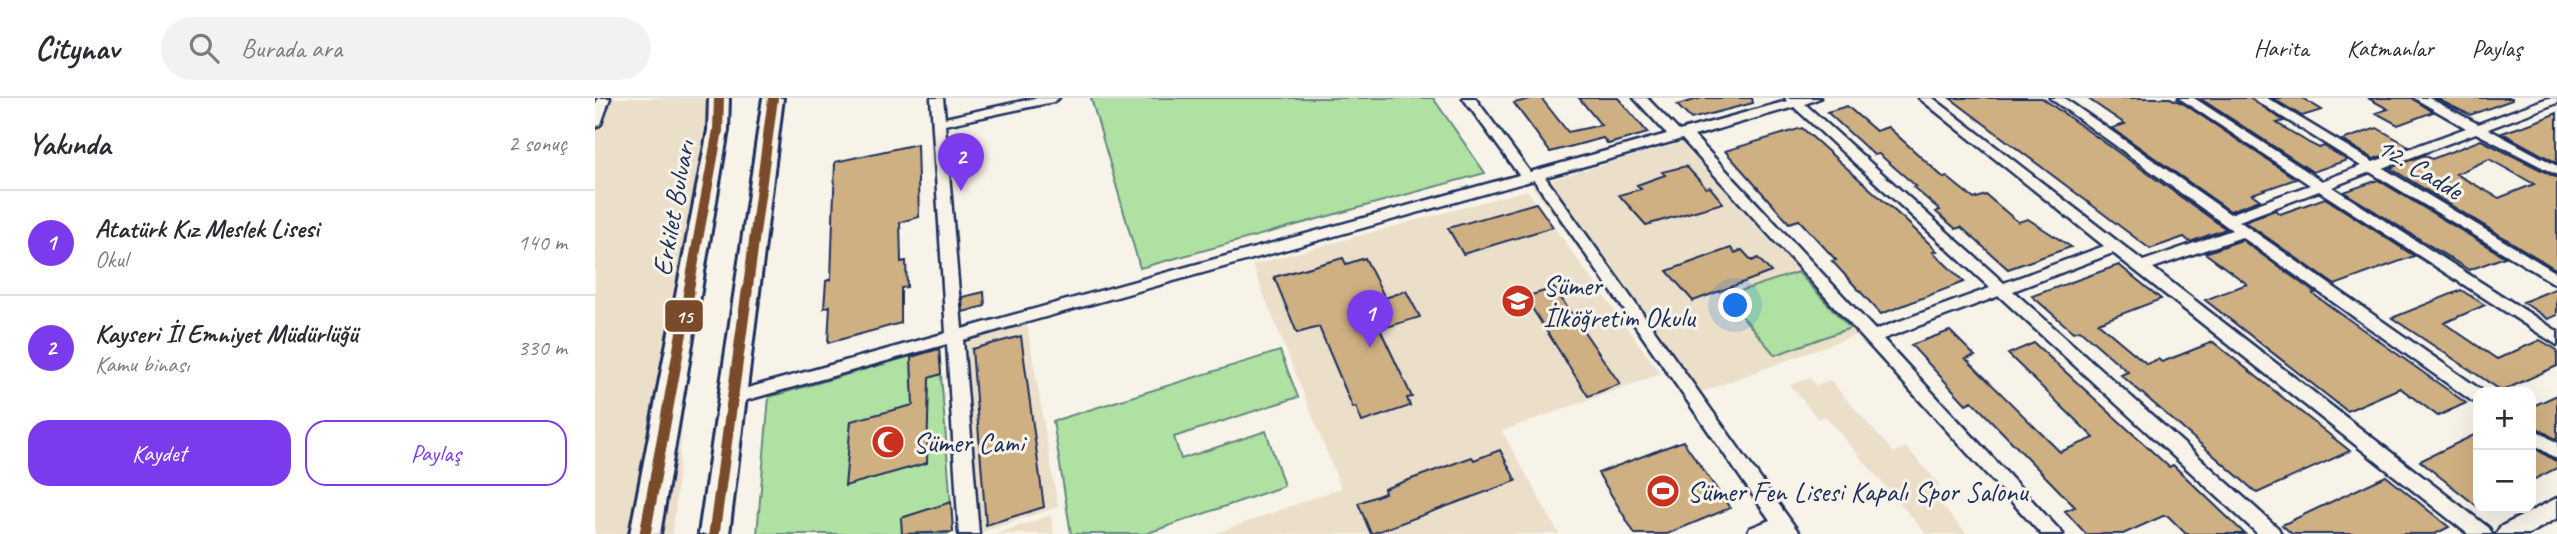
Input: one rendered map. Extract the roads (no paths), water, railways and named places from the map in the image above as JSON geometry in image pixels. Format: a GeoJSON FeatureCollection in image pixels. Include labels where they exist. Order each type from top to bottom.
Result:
{"type":"FeatureCollection","features":[{"type":"Feature","properties":{"kind":"main road","name":"Erkilet Bulvarı"},"geometry":{"type":"LineString","coordinates":[[645,534],[717,130],[719,98]]}},
{"type":"Feature","properties":{"kind":"main road"},"geometry":{"type":"LineString","coordinates":[[714,534],[773,98]]}},
{"type":"Feature","properties":{"kind":"street"},"geometry":{"type":"LineString","coordinates":[[595,124],[604,98]]}},
{"type":"Feature","properties":{"kind":"street"},"geometry":{"type":"LineString","coordinates":[[937,98],[969,534]]}},
{"type":"Feature","properties":{"kind":"street"},"geometry":{"type":"LineString","coordinates":[[939,122],[1053,98]]}},
{"type":"Feature","properties":{"kind":"street"},"geometry":{"type":"LineString","coordinates":[[1469,98],[1532,176],[1786,528],[1756,534]]}},
{"type":"Feature","properties":{"kind":"street"},"geometry":{"type":"LineString","coordinates":[[1640,98],[1681,135],[1873,337],[2053,534]]}},
{"type":"Feature","properties":{"kind":"street"},"geometry":{"type":"LineString","coordinates":[[733,397],[1681,135],[1793,101],[1814,98]]}},
{"type":"Feature","properties":{"kind":"street"},"geometry":{"type":"LineString","coordinates":[[1925,98],[2483,534]]}},
{"type":"Feature","properties":{"kind":"street"},"geometry":{"type":"LineString","coordinates":[[2056,98],[2473,393]]}},
{"type":"Feature","properties":{"kind":"street"},"geometry":{"type":"LineString","coordinates":[[2185,98],[2557,339]]}},
{"type":"Feature","properties":{"kind":"street","name":"12. Cadde"},"geometry":{"type":"LineString","coordinates":[[2257,98],[2557,280]]}},
{"type":"Feature","properties":{"kind":"street"},"geometry":{"type":"LineString","coordinates":[[2420,98],[2557,171]]}},
{"type":"Feature","properties":{"kind":"street"},"geometry":{"type":"LineString","coordinates":[[2228,220],[2557,99]]}},
{"type":"Feature","properties":{"kind":"street"},"geometry":{"type":"LineString","coordinates":[[1793,101],[2271,534]]}},
{"type":"Feature","properties":{"kind":"street"},"geometry":{"type":"LineString","coordinates":[[2141,267],[2243,231]]}},
{"type":"Feature","properties":{"kind":"street"},"geometry":{"type":"LineString","coordinates":[[1873,337],[2116,247]]}},
{"type":"Feature","properties":{"kind":"street"},"geometry":{"type":"LineString","coordinates":[[2536,437],[2557,452]]}},
{"type":"Feature","properties":{"kind":"street"},"geometry":{"type":"LineString","coordinates":[[2508,534],[2557,508]]}},
{"type":"Feature","properties":{"kind":"place","name":"Kayseri İl Emniyet Müdürlüğü"},"geometry":{"type":"Point","coordinates":[961,191]}},
{"type":"Feature","properties":{"kind":"place","name":"Sümer İlköğretim Okulu"},"geometry":{"type":"Point","coordinates":[1518,301]}},
{"type":"Feature","properties":{"kind":"place","name":"Atatürk Kız Meslek Lisesi"},"geometry":{"type":"Point","coordinates":[1370,348]}},
{"type":"Feature","properties":{"kind":"place","name":"Sümer Cami"},"geometry":{"type":"Point","coordinates":[888,442]}},
{"type":"Feature","properties":{"kind":"place","name":"Sümer Fen Lisesi Kapalı Spor Salonu"},"geometry":{"type":"Point","coordinates":[1663,491]}}]}
